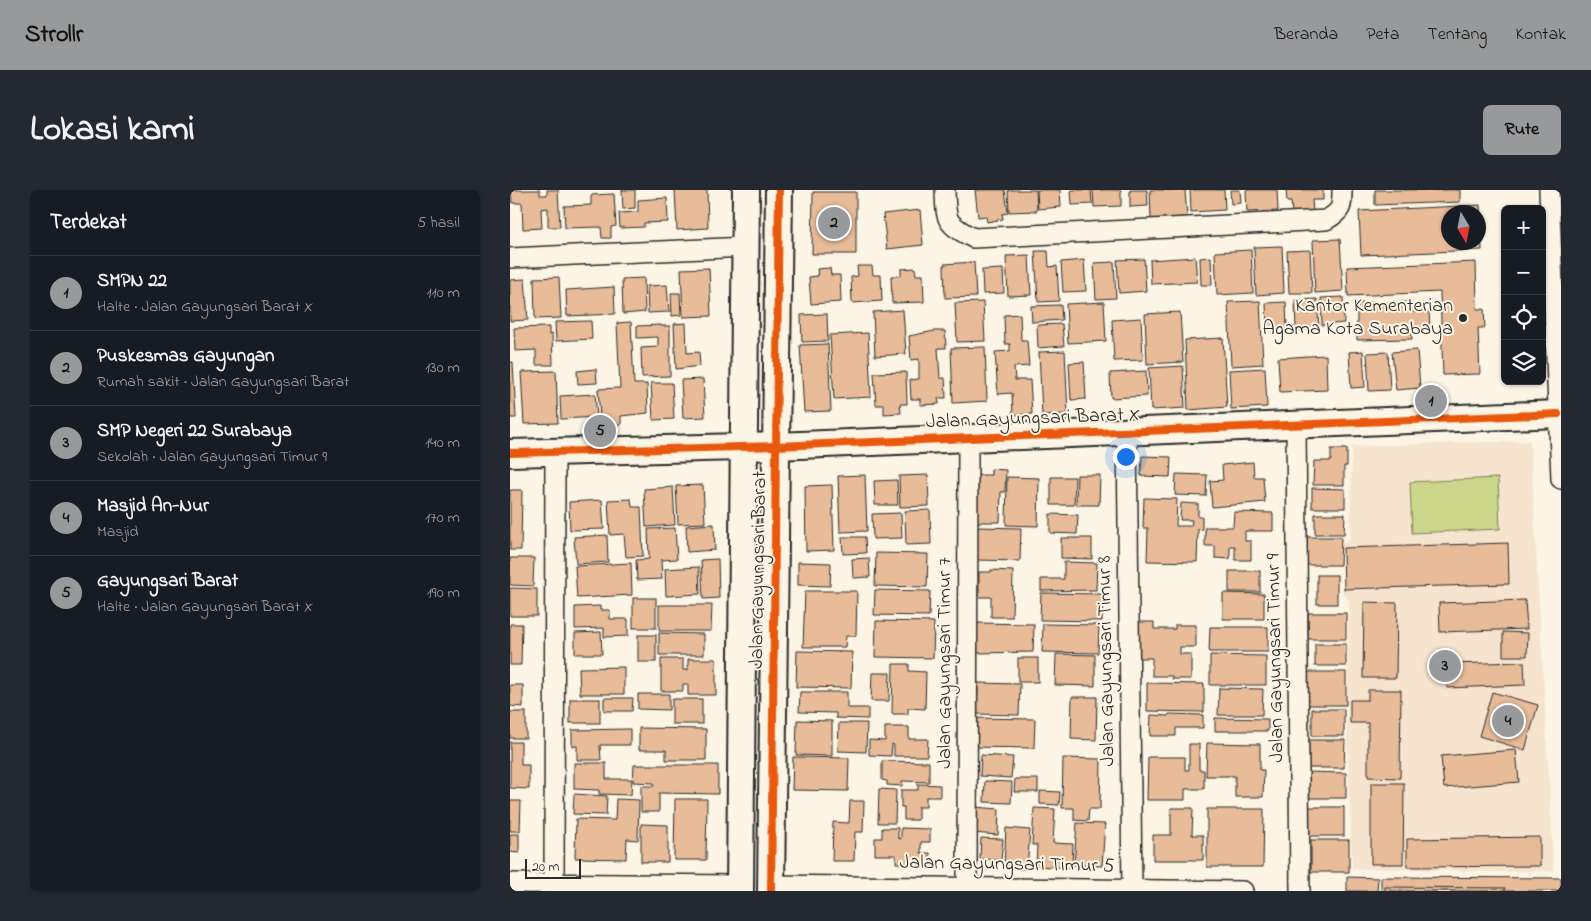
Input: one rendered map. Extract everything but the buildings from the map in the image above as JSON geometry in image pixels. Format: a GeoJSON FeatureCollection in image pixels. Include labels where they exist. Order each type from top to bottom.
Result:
{"type":"FeatureCollection","features":[{"type":"Feature","properties":{"kind":"street","name":"Jalan Gayungsari Barat"},"geometry":{"type":"LineString","coordinates":[[740,888],[746,190]]}},
{"type":"Feature","properties":{"kind":"street","name":"Jalan Gayungsari Barat"},"geometry":{"type":"LineString","coordinates":[[771,888],[779,190]]}},
{"type":"Feature","properties":{"kind":"street"},"geometry":{"type":"LineString","coordinates":[[944,190],[946,217],[955,228],[973,238],[1326,220],[1336,214],[1342,206],[1342,190]]}},
{"type":"Feature","properties":{"kind":"street"},"geometry":{"type":"LineString","coordinates":[[1549,190],[1561,480]]}},
{"type":"Feature","properties":{"kind":"street"},"geometry":{"type":"LineString","coordinates":[[510,258],[746,247]]}},
{"type":"Feature","properties":{"kind":"street","name":"Jalan Gayungsari Barat X"},"geometry":{"type":"LineString","coordinates":[[510,453],[776,446],[1558,414]]}},
{"type":"Feature","properties":{"kind":"street","name":"Jalan Gayungsari Timur 9"},"geometry":{"type":"LineString","coordinates":[[1296,425],[1300,891]]}},
{"type":"Feature","properties":{"kind":"street","name":"Jalan Gayungsari Timur 8"},"geometry":{"type":"LineString","coordinates":[[1128,432],[1132,890]]}},
{"type":"Feature","properties":{"kind":"street","name":"Jalan Gayungsari Timur 7"},"geometry":{"type":"LineString","coordinates":[[967,888],[968,438]]}},
{"type":"Feature","properties":{"kind":"street"},"geometry":{"type":"LineString","coordinates":[[554,884],[555,451]]}},
{"type":"Feature","properties":{"kind":"street"},"geometry":{"type":"LineString","coordinates":[[510,883],[740,888]]}},
{"type":"Feature","properties":{"kind":"street","name":"Jalan Gayungsari Timur 5"},"geometry":{"type":"LineString","coordinates":[[771,888],[1243,891]]}},
{"type":"Feature","properties":{"kind":"shaded area"},"geometry":{"type":"Polygon","coordinates":[[[1530,441],[1554,871],[1505,872],[1352,868],[1347,731],[1349,601],[1343,594],[1342,542],[1350,539],[1352,446],[1530,441]]]}},
{"type":"Feature","properties":{"kind":"green space"},"geometry":{"type":"Polygon","coordinates":[[[1498,478],[1500,529],[1412,533],[1410,482],[1498,478]]]}},
{"type":"Feature","properties":{"kind":"cycle path"},"geometry":{"type":"LineString","coordinates":[[771,891],[779,190]]}},
{"type":"Feature","properties":{"kind":"cycle path"},"geometry":{"type":"LineString","coordinates":[[510,453],[776,446],[1558,414]]}},
{"type":"Feature","properties":{"kind":"place","name":"Puskesmas Gayungan"},"geometry":{"type":"Point","coordinates":[834,223]}},
{"type":"Feature","properties":{"kind":"place","name":"Kantor Kementerian Agama Kota Surabaya"},"geometry":{"type":"Point","coordinates":[1463,318]}},
{"type":"Feature","properties":{"kind":"place","name":"SMPN 22"},"geometry":{"type":"Point","coordinates":[1431,401]}},
{"type":"Feature","properties":{"kind":"place","name":"Gayungsari Barat"},"geometry":{"type":"Point","coordinates":[600,431]}},
{"type":"Feature","properties":{"kind":"place","name":"SMP Negeri 22 Surabaya"},"geometry":{"type":"Point","coordinates":[1445,666]}},
{"type":"Feature","properties":{"kind":"place","name":"Masjid An-Nur"},"geometry":{"type":"Point","coordinates":[1508,721]}}]}
